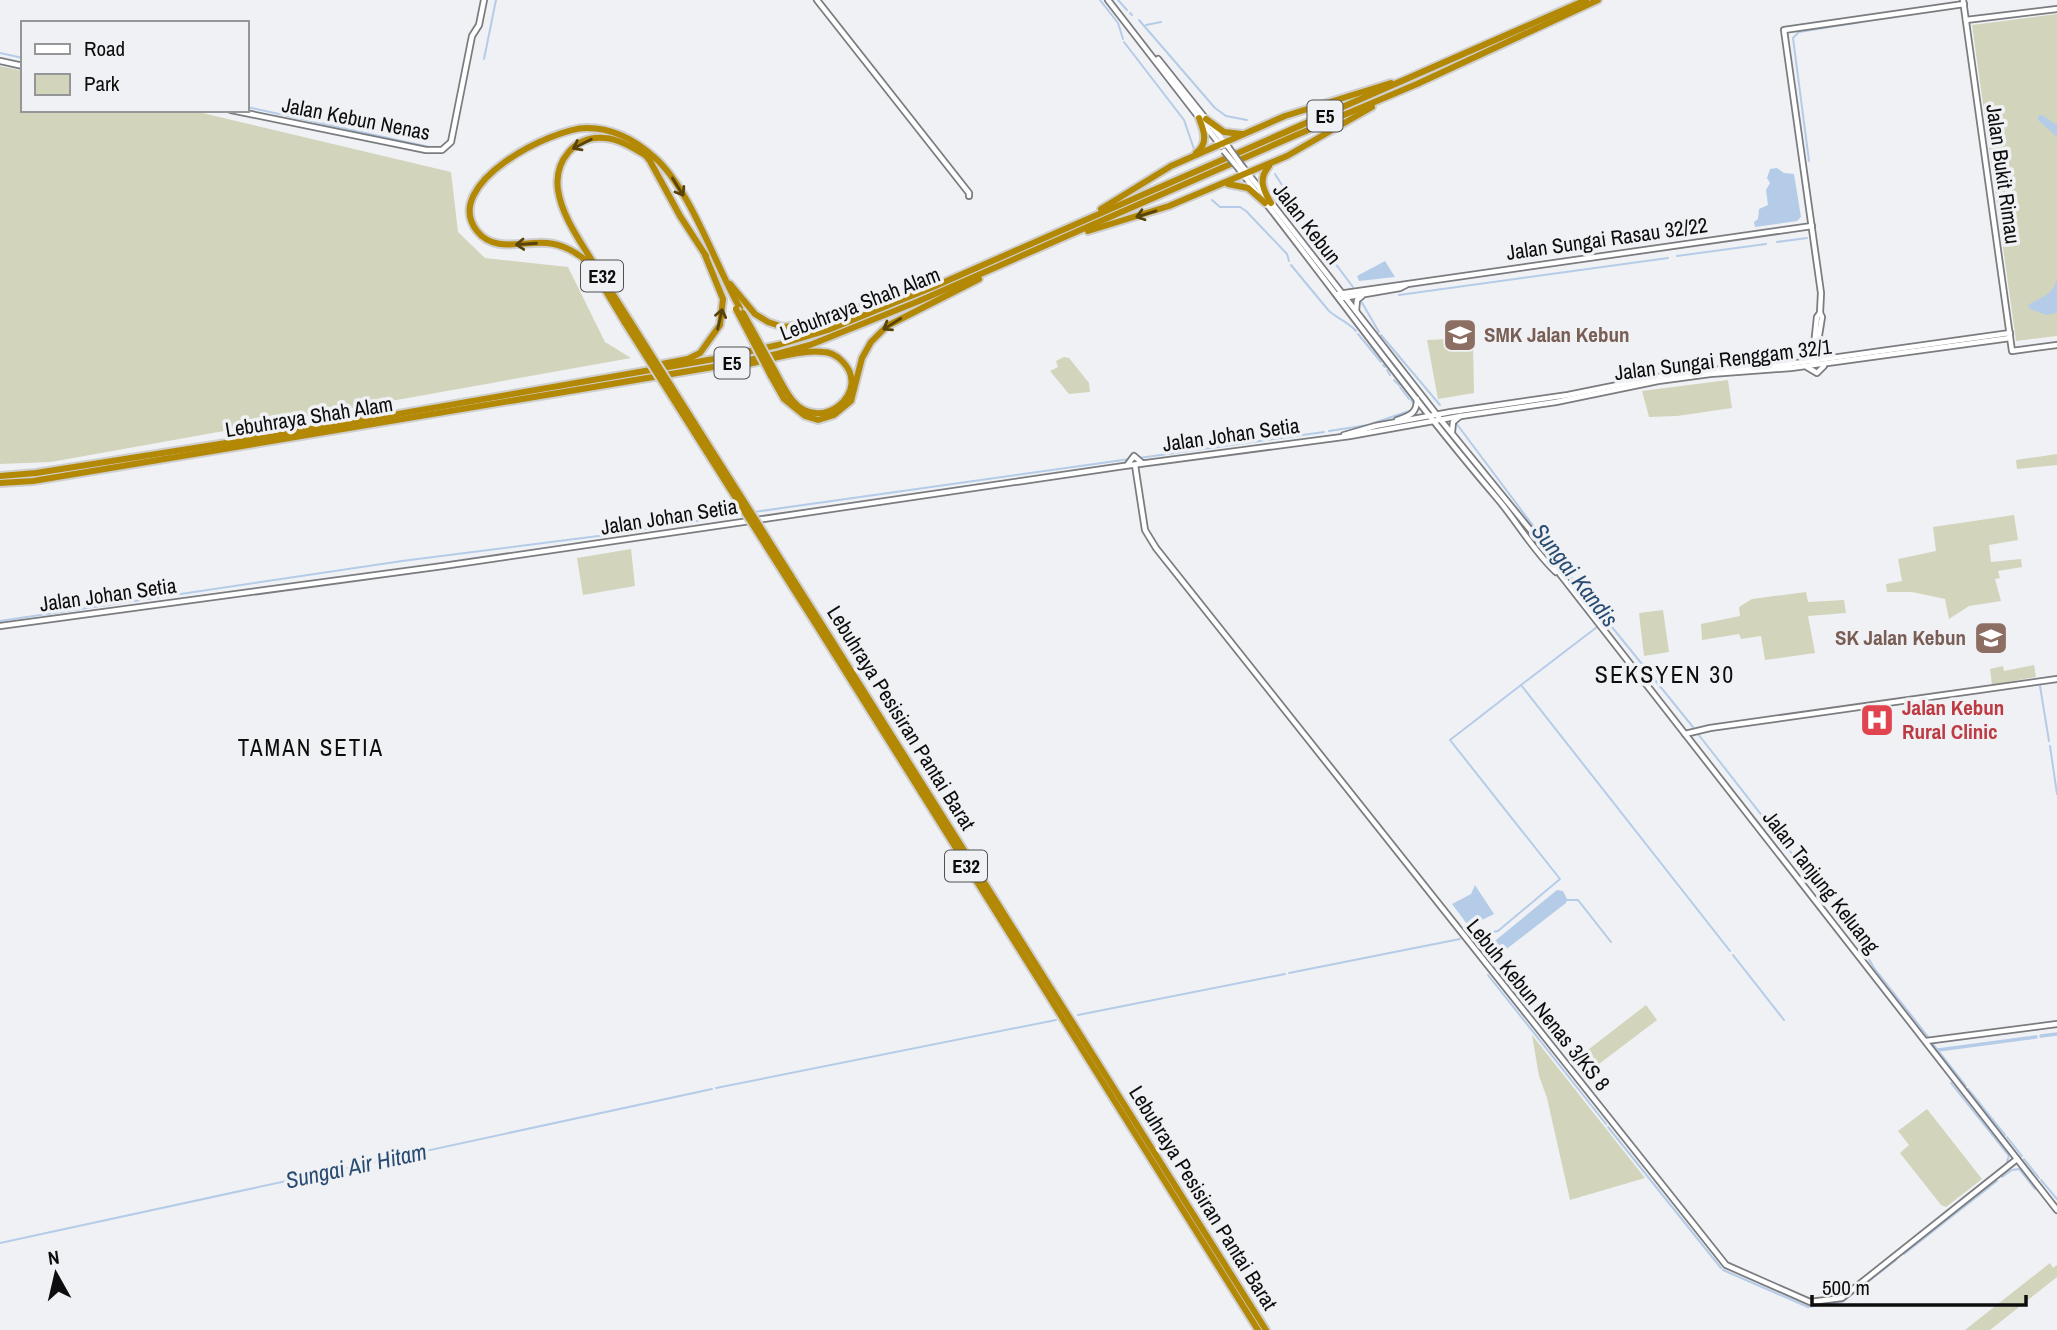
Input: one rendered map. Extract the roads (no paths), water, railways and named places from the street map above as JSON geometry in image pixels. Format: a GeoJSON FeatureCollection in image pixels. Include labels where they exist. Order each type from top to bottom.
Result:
{"type":"FeatureCollection","features":[{"type":"Feature","properties":{"kind":"highway","name":"Lebuhraya Shah Alam"},"geometry":{"type":"LineString","coordinates":[[0,476],[36,473],[276,435],[714,359],[778,345],[828,330],[990,262],[1586,0]]}},
{"type":"Feature","properties":{"kind":"highway","name":"Lebuhraya Shah Alam"},"geometry":{"type":"LineString","coordinates":[[0,483],[33,481],[637,379],[751,359],[810,345],[919,301],[1418,84],[1598,0]]}},
{"type":"Feature","properties":{"kind":"highway"},"geometry":{"type":"LineString","coordinates":[[1062,230],[1110,204],[1153,176],[1192,157],[1224,147],[1245,134],[1303,109],[1422,72]]}},
{"type":"Feature","properties":{"kind":"highway"},"geometry":{"type":"LineString","coordinates":[[774,374],[784,399],[805,416],[818,420],[834,415],[851,401],[862,358],[871,342],[887,326],[1040,249],[1083,232],[1169,206],[1221,184],[1243,171],[1301,150],[1361,113],[1418,84]]}},
{"type":"Feature","properties":{"kind":"highway"},"geometry":{"type":"LineString","coordinates":[[1202,119],[1224,132],[1245,134]]}},
{"type":"Feature","properties":{"kind":"highway"},"geometry":{"type":"LineString","coordinates":[[1192,157],[1201,150],[1206,137],[1202,119]]}},
{"type":"Feature","properties":{"kind":"highway","name":"Lebuhraya Pesisiran Pantai Barat"},"geometry":{"type":"LineString","coordinates":[[716,262],[672,178],[660,163],[638,144],[615,133],[586,128],[562,132],[500,166],[481,182],[472,196],[470,215],[478,232],[488,240],[502,244],[556,245],[577,253],[590,263],[1266,1330]]}},
{"type":"Feature","properties":{"kind":"highway"},"geometry":{"type":"LineString","coordinates":[[608,134],[629,142],[645,155],[738,309],[774,374],[794,402],[812,413],[827,413],[845,401],[851,388],[850,375],[844,363],[834,355],[820,351],[739,366],[637,379]]}},
{"type":"Feature","properties":{"kind":"highway","name":"Lebuhraya Pesisiran Pantai Barat"},"geometry":{"type":"LineString","coordinates":[[627,322],[574,231],[558,189],[557,174],[566,155],[578,144],[601,138],[615,140],[645,155]]}},
{"type":"Feature","properties":{"kind":"highway"},"geometry":{"type":"LineString","coordinates":[[1268,203],[1262,178],[1266,169],[1276,161]]}},
{"type":"Feature","properties":{"kind":"highway"},"geometry":{"type":"LineString","coordinates":[[1221,184],[1248,188],[1268,203]]}},
{"type":"Feature","properties":{"kind":"highway"},"geometry":{"type":"LineString","coordinates":[[530,391],[688,359],[700,353],[716,333],[723,311],[721,292],[705,255]]}},
{"type":"Feature","properties":{"kind":"highway"},"geometry":{"type":"LineString","coordinates":[[716,262],[749,310],[761,319],[783,327],[808,324],[883,301],[990,262]]}},
{"type":"Feature","properties":{"kind":"highway"},"geometry":{"type":"LineString","coordinates":[[716,262],[738,309]]}},
{"type":"Feature","properties":{"kind":"highway","name":"Lebuhraya Pesisiran Pantai Barat"},"geometry":{"type":"LineString","coordinates":[[817,622],[1258,1330]]}},
{"type":"Feature","properties":{"kind":"main road","name":"Jalan Kebun Nenas"},"geometry":{"type":"LineString","coordinates":[[241,112],[426,150],[442,150],[452,142],[472,36],[479,25],[484,0]]}},
{"type":"Feature","properties":{"kind":"main road"},"geometry":{"type":"LineString","coordinates":[[817,0],[969,193],[969,197]]}},
{"type":"Feature","properties":{"kind":"main road","name":"Jalan Kebun"},"geometry":{"type":"LineString","coordinates":[[1108,0],[1340,296],[1417,400],[1435,418]]}},
{"type":"Feature","properties":{"kind":"main road","name":"Jalan Bukit Rimau"},"geometry":{"type":"LineString","coordinates":[[1964,2],[2012,351],[2057,345]]}},
{"type":"Feature","properties":{"kind":"main road","name":"Jalan Sungai Renggam 32/1"},"geometry":{"type":"LineString","coordinates":[[1815,361],[1822,317],[1819,313],[1822,293],[1784,30],[1964,2]]}},
{"type":"Feature","properties":{"kind":"main road"},"geometry":{"type":"LineString","coordinates":[[1966,20],[2057,9]]}},
{"type":"Feature","properties":{"kind":"main road"},"geometry":{"type":"LineString","coordinates":[[0,61],[21,66]]}},
{"type":"Feature","properties":{"kind":"main road","name":"Jalan Kebun"},"geometry":{"type":"LineString","coordinates":[[1268,203],[1428,404],[1435,418]]}},
{"type":"Feature","properties":{"kind":"main road","name":"Jalan Sungai Rasau 32/22"},"geometry":{"type":"LineString","coordinates":[[1340,296],[1366,294],[1479,272],[1812,226]]}},
{"type":"Feature","properties":{"kind":"main road"},"geometry":{"type":"LineString","coordinates":[[1335,285],[1344,290],[1356,290]]}},
{"type":"Feature","properties":{"kind":"main road","name":"Jalan Sungai Rasau 32/22"},"geometry":{"type":"LineString","coordinates":[[1340,296],[1356,290],[1406,285]]}},
{"type":"Feature","properties":{"kind":"main road"},"geometry":{"type":"LineString","coordinates":[[1357,315],[1356,300],[1366,294]]}},
{"type":"Feature","properties":{"kind":"main road"},"geometry":{"type":"LineString","coordinates":[[2002,335],[2008,324]]}},
{"type":"Feature","properties":{"kind":"main road","name":"Jalan Sungai Renggam 32/1"},"geometry":{"type":"LineString","coordinates":[[1968,342],[2002,335],[2010,336]]}},
{"type":"Feature","properties":{"kind":"main road","name":"Jalan Sungai Renggam 32/1"},"geometry":{"type":"LineString","coordinates":[[1803,365],[1815,361],[2010,336]]}},
{"type":"Feature","properties":{"kind":"main road","name":"Jalan Sungai Renggam 32/1"},"geometry":{"type":"LineString","coordinates":[[1435,418],[1451,412],[1585,393],[1682,373],[1803,365],[1924,347]]}},
{"type":"Feature","properties":{"kind":"main road"},"geometry":{"type":"LineString","coordinates":[[1803,365],[1816,348],[1821,355],[1830,359]]}},
{"type":"Feature","properties":{"kind":"main road","name":"Jalan Sungai Renggam 32/1"},"geometry":{"type":"LineString","coordinates":[[1435,418],[1556,402],[1585,393]]}},
{"type":"Feature","properties":{"kind":"main road"},"geometry":{"type":"LineString","coordinates":[[1379,425],[1411,415],[1417,408],[1417,400]]}},
{"type":"Feature","properties":{"kind":"main road"},"geometry":{"type":"LineString","coordinates":[[1428,404],[1438,410],[1451,412]]}},
{"type":"Feature","properties":{"kind":"main road"},"geometry":{"type":"LineString","coordinates":[[1453,436],[1451,425],[1461,416]]}},
{"type":"Feature","properties":{"kind":"main road","name":"Jalan Johan Setia"},"geometry":{"type":"LineString","coordinates":[[1343,436],[1379,425],[1435,418]]}},
{"type":"Feature","properties":{"kind":"main road","name":"Jalan Johan Setia"},"geometry":{"type":"LineString","coordinates":[[0,626],[443,566],[1343,436],[1435,418]]}},
{"type":"Feature","properties":{"kind":"main road","name":"Jalan Tanjung Keluang"},"geometry":{"type":"LineString","coordinates":[[1435,418],[1453,436],[2057,1210]]}},
{"type":"Feature","properties":{"kind":"main road","name":"Jalan Tanjung Keluang"},"geometry":{"type":"LineString","coordinates":[[1435,418],[1535,542]]}},
{"type":"Feature","properties":{"kind":"main road"},"geometry":{"type":"LineString","coordinates":[[1124,466],[1132,462],[1134,456],[1144,463],[1137,478]]}},
{"type":"Feature","properties":{"kind":"main road","name":"Lebuh Kebun Nenas 3/KS 8"},"geometry":{"type":"LineString","coordinates":[[1135,465],[1145,530],[1156,548],[1728,1267],[1810,1302],[1842,1298],[2017,1159]]}},
{"type":"Feature","properties":{"kind":"main road"},"geometry":{"type":"LineString","coordinates":[[1124,466],[1132,469],[1137,478]]}},
{"type":"Feature","properties":{"kind":"main road"},"geometry":{"type":"LineString","coordinates":[[1685,734],[1871,704],[2057,679]]}},
{"type":"Feature","properties":{"kind":"main road"},"geometry":{"type":"LineString","coordinates":[[1925,1041],[2057,1024]]}},
{"type":"Feature","properties":{"kind":"main road"},"geometry":{"type":"LineString","coordinates":[[2009,1148],[2010,1165],[2025,1169]]}},
{"type":"Feature","properties":{"kind":"water"},"geometry":{"type":"Polygon","coordinates":[[[2042,115],[2057,125],[2057,137],[2038,120],[2038,116],[2042,115]]]}},
{"type":"Feature","properties":{"kind":"water"},"geometry":{"type":"Polygon","coordinates":[[[1777,168],[1784,173],[1794,174],[1801,217],[1797,221],[1755,227],[1759,209],[1768,205],[1766,190],[1770,183],[1767,178],[1770,169],[1777,168]]]}},
{"type":"Feature","properties":{"kind":"water"},"geometry":{"type":"Polygon","coordinates":[[[1385,261],[1395,277],[1359,281],[1357,276],[1385,261]]]}},
{"type":"Feature","properties":{"kind":"water"},"geometry":{"type":"Polygon","coordinates":[[[2057,279],[2057,313],[2046,315],[2030,309],[2028,305],[2049,293],[2057,279]]]}},
{"type":"Feature","properties":{"kind":"water"},"geometry":{"type":"Polygon","coordinates":[[[1475,885],[1494,914],[1467,924],[1452,904],[1471,894],[1475,885]]]}},
{"type":"Feature","properties":{"kind":"water"},"geometry":{"type":"Polygon","coordinates":[[[1557,890],[1563,891],[1566,903],[1500,954],[1493,954],[1483,944],[1484,941],[1496,940],[1557,890]]]}},
{"type":"Feature","properties":{"kind":"waterway"},"geometry":{"type":"LineString","coordinates":[[484,59],[496,0]]}},
{"type":"Feature","properties":{"kind":"waterway"},"geometry":{"type":"LineString","coordinates":[[1100,0],[1118,23],[1123,39]]}},
{"type":"Feature","properties":{"kind":"waterway","name":"Sungai Kandis"},"geometry":{"type":"LineString","coordinates":[[1118,0],[1127,10]]}},
{"type":"Feature","properties":{"kind":"waterway","name":"Sungai Kandis"},"geometry":{"type":"LineString","coordinates":[[1139,20],[1215,108],[1226,116],[1247,120]]}},
{"type":"Feature","properties":{"kind":"waterway"},"geometry":{"type":"LineString","coordinates":[[1146,25],[1161,22]]}},
{"type":"Feature","properties":{"kind":"waterway"},"geometry":{"type":"LineString","coordinates":[[1809,161],[1793,38],[1799,32],[1861,22]]}},
{"type":"Feature","properties":{"kind":"waterway"},"geometry":{"type":"LineString","coordinates":[[1124,42],[1184,120],[1194,149]]}},
{"type":"Feature","properties":{"kind":"waterway"},"geometry":{"type":"LineString","coordinates":[[0,53],[21,58]]}},
{"type":"Feature","properties":{"kind":"waterway"},"geometry":{"type":"LineString","coordinates":[[248,107],[434,148]]}},
{"type":"Feature","properties":{"kind":"waterway","name":"Sungai Kandis"},"geometry":{"type":"LineString","coordinates":[[1275,174],[1310,230],[1353,287]]}},
{"type":"Feature","properties":{"kind":"waterway"},"geometry":{"type":"LineString","coordinates":[[1212,200],[1220,207],[1240,207],[1246,211],[1287,254],[1289,261]]}},
{"type":"Feature","properties":{"kind":"waterway"},"geometry":{"type":"LineString","coordinates":[[1777,242],[1807,238]]}},
{"type":"Feature","properties":{"kind":"waterway"},"geometry":{"type":"LineString","coordinates":[[1677,256],[1766,244]]}},
{"type":"Feature","properties":{"kind":"waterway"},"geometry":{"type":"LineString","coordinates":[[1399,295],[1668,258]]}},
{"type":"Feature","properties":{"kind":"waterway"},"geometry":{"type":"LineString","coordinates":[[1291,265],[1329,311],[1356,331]]}},
{"type":"Feature","properties":{"kind":"waterway","name":"Sungai Kandis"},"geometry":{"type":"LineString","coordinates":[[1361,301],[1379,332]]}},
{"type":"Feature","properties":{"kind":"waterway"},"geometry":{"type":"LineString","coordinates":[[1358,334],[1381,362]]}},
{"type":"Feature","properties":{"kind":"waterway","name":"Sungai Kandis"},"geometry":{"type":"LineString","coordinates":[[1381,335],[1440,405]]}},
{"type":"Feature","properties":{"kind":"waterway"},"geometry":{"type":"LineString","coordinates":[[1387,370],[1390,375]]}},
{"type":"Feature","properties":{"kind":"waterway"},"geometry":{"type":"LineString","coordinates":[[1394,380],[1399,385]]}},
{"type":"Feature","properties":{"kind":"waterway"},"geometry":{"type":"LineString","coordinates":[[1400,387],[1409,399]]}},
{"type":"Feature","properties":{"kind":"waterway"},"geometry":{"type":"LineString","coordinates":[[1411,400],[1415,406]]}},
{"type":"Feature","properties":{"kind":"waterway"},"geometry":{"type":"LineString","coordinates":[[1329,431],[1368,425],[1412,410]]}},
{"type":"Feature","properties":{"kind":"waterway","name":"Sungai Kandis"},"geometry":{"type":"LineString","coordinates":[[1456,423],[1573,579],[1693,727]]}},
{"type":"Feature","properties":{"kind":"waterway"},"geometry":{"type":"LineString","coordinates":[[1139,458],[1324,432]]}},
{"type":"Feature","properties":{"kind":"waterway"},"geometry":{"type":"LineString","coordinates":[[754,512],[1130,459]]}},
{"type":"Feature","properties":{"kind":"waterway"},"geometry":{"type":"LineString","coordinates":[[0,621],[742,514]]}},
{"type":"Feature","properties":{"kind":"waterway"},"geometry":{"type":"LineString","coordinates":[[1521,685],[1597,627]]}},
{"type":"Feature","properties":{"kind":"waterway"},"geometry":{"type":"LineString","coordinates":[[1471,937],[1498,931],[1560,879],[1450,740],[1521,685],[1730,951]]}},
{"type":"Feature","properties":{"kind":"waterway"},"geometry":{"type":"LineString","coordinates":[[2040,686],[2049,741]]}},
{"type":"Feature","properties":{"kind":"waterway","name":"Sungai Kandis"},"geometry":{"type":"LineString","coordinates":[[1698,734],[1800,864],[1859,942],[1874,968],[1929,1038]]}},
{"type":"Feature","properties":{"kind":"waterway"},"geometry":{"type":"LineString","coordinates":[[2050,746],[2057,794]]}},
{"type":"Feature","properties":{"kind":"waterway"},"geometry":{"type":"LineString","coordinates":[[1566,900],[1578,900],[1611,942]]}},
{"type":"Feature","properties":{"kind":"waterway"},"geometry":{"type":"LineString","coordinates":[[1289,973],[1460,939]]}},
{"type":"Feature","properties":{"kind":"waterway"},"geometry":{"type":"LineString","coordinates":[[1733,955],[1784,1020]]}},
{"type":"Feature","properties":{"kind":"waterway"},"geometry":{"type":"LineString","coordinates":[[1078,1015],[1285,974]]}},
{"type":"Feature","properties":{"kind":"waterway"},"geometry":{"type":"LineString","coordinates":[[1488,975],[1606,1124]]}},
{"type":"Feature","properties":{"kind":"waterway"},"geometry":{"type":"LineString","coordinates":[[716,1088],[1056,1020]]}},
{"type":"Feature","properties":{"kind":"waterway"},"geometry":{"type":"LineString","coordinates":[[2041,1036],[2057,1034]]}},
{"type":"Feature","properties":{"kind":"waterway"},"geometry":{"type":"LineString","coordinates":[[1938,1050],[2036,1037]]}},
{"type":"Feature","properties":{"kind":"waterway","name":"Sungai Kandis"},"geometry":{"type":"LineString","coordinates":[[1933,1044],[1966,1086]]}},
{"type":"Feature","properties":{"kind":"waterway"},"geometry":{"type":"LineString","coordinates":[[1951,1083],[2009,1156],[2007,1161]]}},
{"type":"Feature","properties":{"kind":"waterway","name":"Sungai Air Hitam"},"geometry":{"type":"LineString","coordinates":[[0,1243],[712,1089]]}},
{"type":"Feature","properties":{"kind":"waterway","name":"Sungai Kandis"},"geometry":{"type":"LineString","coordinates":[[1968,1089],[2005,1135]]}},
{"type":"Feature","properties":{"kind":"waterway"},"geometry":{"type":"LineString","coordinates":[[1608,1127],[1721,1268]]}},
{"type":"Feature","properties":{"kind":"waterway","name":"Sungai Kandis"},"geometry":{"type":"LineString","coordinates":[[2007,1137],[2022,1156]]}},
{"type":"Feature","properties":{"kind":"waterway","name":"Sungai Kandis"},"geometry":{"type":"LineString","coordinates":[[2024,1159],[2039,1178]]}},
{"type":"Feature","properties":{"kind":"waterway"},"geometry":{"type":"LineString","coordinates":[[2002,1177],[2019,1169],[2035,1189]]}},
{"type":"Feature","properties":{"kind":"waterway","name":"Sungai Kandis"},"geometry":{"type":"LineString","coordinates":[[2041,1180],[2057,1199]]}},
{"type":"Feature","properties":{"kind":"waterway"},"geometry":{"type":"LineString","coordinates":[[1904,1254],[1997,1181]]}},
{"type":"Feature","properties":{"kind":"waterway"},"geometry":{"type":"LineString","coordinates":[[1723,1270],[1808,1307],[1842,1302],[1896,1260]]}},
{"type":"Feature","properties":{"kind":"place","name":"SMK Jalan Kebun"},"geometry":{"type":"Point","coordinates":[1460,335]}},
{"type":"Feature","properties":{"kind":"place","name":"SK Jalan Kebun"},"geometry":{"type":"Point","coordinates":[1991,638]}},
{"type":"Feature","properties":{"kind":"place","name":"Jalan Kebun Rural Clinic"},"geometry":{"type":"Point","coordinates":[1877,720]}},
{"type":"Feature","properties":{"kind":"district","name":"SEKSYEN 30"},"geometry":{"type":"Point","coordinates":[1665,675]}},
{"type":"Feature","properties":{"kind":"district","name":"TAMAN SETIA"},"geometry":{"type":"Point","coordinates":[311,748]}}]}
